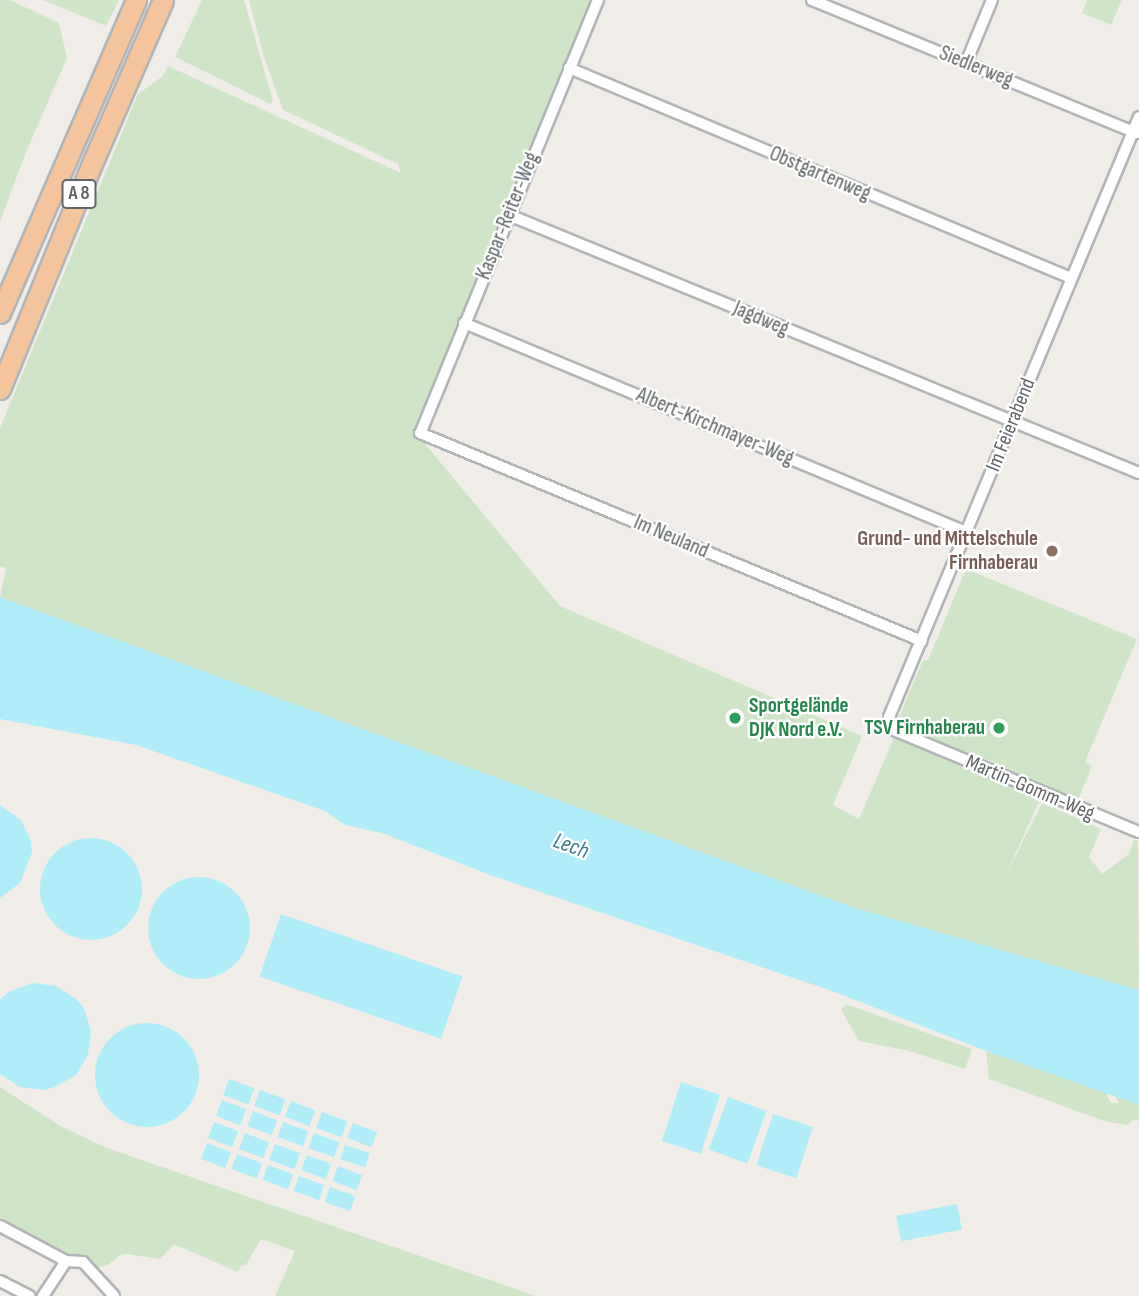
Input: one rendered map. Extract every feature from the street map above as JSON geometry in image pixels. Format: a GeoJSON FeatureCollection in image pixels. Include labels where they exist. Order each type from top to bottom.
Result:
{"type":"FeatureCollection","features":[{"type":"Feature","properties":{"kind":"highway","name":"A 8"},"geometry":{"type":"LineString","coordinates":[[0,313],[136,0]]}},
{"type":"Feature","properties":{"kind":"highway","name":"A 8"},"geometry":{"type":"LineString","coordinates":[[0,389],[83,184],[163,0]]}},
{"type":"Feature","properties":{"kind":"street","name":"Kaspar-Reiter-Weg"},"geometry":{"type":"LineString","coordinates":[[420,433],[598,0]]}},
{"type":"Feature","properties":{"kind":"street"},"geometry":{"type":"LineString","coordinates":[[966,63],[992,0]]}},
{"type":"Feature","properties":{"kind":"street","name":"Siedlerweg"},"geometry":{"type":"LineString","coordinates":[[818,1],[1136,133]]}},
{"type":"Feature","properties":{"kind":"street","name":"Obstgartenweg"},"geometry":{"type":"LineString","coordinates":[[569,68],[1071,278]]}},
{"type":"Feature","properties":{"kind":"street","name":"Im Feierabend"},"geometry":{"type":"LineString","coordinates":[[889,717],[1071,278],[1136,133],[1139,117]]}},
{"type":"Feature","properties":{"kind":"street","name":"Jagdweg"},"geometry":{"type":"LineString","coordinates":[[509,215],[1012,424],[1139,473]]}},
{"type":"Feature","properties":{"kind":"street","name":"Albert-Kirchmayer-Weg"},"geometry":{"type":"LineString","coordinates":[[464,323],[966,532]]}},
{"type":"Feature","properties":{"kind":"street","name":"Im Neuland"},"geometry":{"type":"LineString","coordinates":[[420,433],[922,641]]}},
{"type":"Feature","properties":{"kind":"street","name":"Martin-Gomm-Weg"},"geometry":{"type":"LineString","coordinates":[[889,717],[897,731],[1139,832]]}},
{"type":"Feature","properties":{"kind":"street"},"geometry":{"type":"LineString","coordinates":[[0,1226],[66,1261],[83,1262],[114,1296]]}},
{"type":"Feature","properties":{"kind":"street"},"geometry":{"type":"LineString","coordinates":[[43,1296],[66,1261]]}},
{"type":"Feature","properties":{"kind":"street"},"geometry":{"type":"LineString","coordinates":[[0,1280],[29,1296]]}},
{"type":"Feature","properties":{"kind":"green space"},"geometry":{"type":"Polygon","coordinates":[[[0,0],[10,0],[59,23],[67,58],[26,152],[0,222],[0,0]]]}},
{"type":"Feature","properties":{"kind":"green space"},"geometry":{"type":"Polygon","coordinates":[[[43,0],[119,0],[106,26],[43,0]]]}},
{"type":"Feature","properties":{"kind":"green space"},"geometry":{"type":"Polygon","coordinates":[[[202,0],[244,0],[273,101],[270,104],[175,57],[202,0]]]}},
{"type":"Feature","properties":{"kind":"green space"},"geometry":{"type":"Polygon","coordinates":[[[249,0],[592,0],[416,433],[560,606],[862,736],[833,805],[859,819],[901,722],[898,720],[923,660],[928,660],[966,569],[1137,639],[1085,762],[1092,766],[1078,800],[1046,786],[1004,879],[1042,803],[1101,829],[1089,857],[1102,874],[1129,854],[1134,840],[1138,841],[1139,990],[852,907],[0,597],[6,568],[0,567],[0,428],[138,94],[163,76],[168,66],[401,173],[398,164],[283,110],[263,54],[249,0]]]}},
{"type":"Feature","properties":{"kind":"green space"},"geometry":{"type":"Polygon","coordinates":[[[1087,0],[1122,0],[1111,25],[1082,13],[1087,0]]]}},
{"type":"Feature","properties":{"kind":"green space"},"geometry":{"type":"Polygon","coordinates":[[[846,1004],[972,1049],[965,1069],[909,1051],[859,1041],[841,1010],[846,1004]]]}},
{"type":"Feature","properties":{"kind":"green space"},"geometry":{"type":"Polygon","coordinates":[[[986,1051],[1106,1093],[1111,1103],[1119,1103],[1115,1096],[1139,1105],[1139,1121],[1133,1120],[1127,1125],[1104,1121],[989,1079],[986,1051]]]}},
{"type":"Feature","properties":{"kind":"green space"},"geometry":{"type":"Polygon","coordinates":[[[0,1087],[62,1127],[107,1148],[536,1296],[275,1296],[295,1251],[261,1239],[246,1265],[242,1265],[238,1272],[174,1244],[160,1259],[120,1255],[108,1265],[91,1269],[66,1261],[0,1226],[0,1087]]]}},
{"type":"Feature","properties":{"kind":"water","name":"Lech"},"geometry":{"type":"Polygon","coordinates":[[[0,597],[852,907],[1139,990],[1139,1105],[986,1051],[835,992],[493,876],[382,833],[345,825],[325,811],[136,745],[0,719],[0,597]]]}},
{"type":"Feature","properties":{"kind":"water"},"geometry":{"type":"Polygon","coordinates":[[[0,805],[21,820],[31,841],[32,852],[20,883],[0,898],[0,805]]]}},
{"type":"Feature","properties":{"kind":"water"},"geometry":{"type":"Polygon","coordinates":[[[91,838],[110,842],[127,853],[138,870],[142,889],[138,908],[127,925],[110,936],[91,940],[72,936],[55,925],[44,908],[40,889],[44,870],[55,853],[72,842],[91,838]]]}},
{"type":"Feature","properties":{"kind":"water"},"geometry":{"type":"Polygon","coordinates":[[[199,877],[218,881],[235,892],[246,909],[250,928],[246,947],[235,964],[218,975],[199,979],[180,975],[163,964],[152,947],[148,928],[152,909],[163,892],[180,881],[199,877]]]}},
{"type":"Feature","properties":{"kind":"water"},"geometry":{"type":"Polygon","coordinates":[[[281,914],[463,977],[441,1039],[260,976],[281,914]]]}},
{"type":"Feature","properties":{"kind":"water"},"geometry":{"type":"Polygon","coordinates":[[[33,983],[56,986],[76,999],[84,1008],[91,1031],[88,1055],[76,1075],[44,1090],[20,1087],[0,1074],[0,999],[10,991],[33,983]]]}},
{"type":"Feature","properties":{"kind":"water"},"geometry":{"type":"Polygon","coordinates":[[[147,1023],[167,1027],[184,1038],[195,1055],[199,1075],[195,1095],[184,1112],[167,1123],[147,1127],[127,1123],[110,1112],[99,1095],[95,1075],[99,1055],[110,1038],[127,1027],[147,1023]]]}},
{"type":"Feature","properties":{"kind":"water"},"geometry":{"type":"Polygon","coordinates":[[[229,1079],[254,1088],[249,1104],[223,1095],[229,1079]]]}},
{"type":"Feature","properties":{"kind":"water"},"geometry":{"type":"Polygon","coordinates":[[[681,1082],[720,1095],[701,1154],[662,1141],[681,1082]]]}},
{"type":"Feature","properties":{"kind":"water"},"geometry":{"type":"Polygon","coordinates":[[[260,1090],[285,1099],[280,1115],[254,1106],[260,1090]]]}},
{"type":"Feature","properties":{"kind":"water"},"geometry":{"type":"Polygon","coordinates":[[[728,1097],[767,1111],[747,1164],[709,1150],[728,1097]]]}},
{"type":"Feature","properties":{"kind":"water"},"geometry":{"type":"Polygon","coordinates":[[[222,1100],[246,1109],[240,1125],[216,1116],[222,1100]]]}},
{"type":"Feature","properties":{"kind":"water"},"geometry":{"type":"Polygon","coordinates":[[[291,1101],[315,1110],[309,1126],[285,1117],[291,1101]]]}},
{"type":"Feature","properties":{"kind":"water"},"geometry":{"type":"Polygon","coordinates":[[[253,1111],[277,1120],[272,1135],[247,1126],[253,1111]]]}},
{"type":"Feature","properties":{"kind":"water"},"geometry":{"type":"Polygon","coordinates":[[[322,1112],[347,1121],[342,1137],[316,1128],[322,1112]]]}},
{"type":"Feature","properties":{"kind":"water"},"geometry":{"type":"Polygon","coordinates":[[[773,1114],[813,1127],[796,1178],[756,1165],[773,1114]]]}},
{"type":"Feature","properties":{"kind":"water"},"geometry":{"type":"Polygon","coordinates":[[[214,1122],[238,1131],[232,1147],[208,1138],[214,1122]]]}},
{"type":"Feature","properties":{"kind":"water"},"geometry":{"type":"Polygon","coordinates":[[[283,1122],[308,1131],[303,1146],[278,1137],[283,1122]]]}},
{"type":"Feature","properties":{"kind":"water"},"geometry":{"type":"Polygon","coordinates":[[[353,1123],[377,1132],[372,1147],[347,1138],[353,1123]]]}},
{"type":"Feature","properties":{"kind":"water"},"geometry":{"type":"Polygon","coordinates":[[[245,1133],[269,1142],[263,1158],[239,1149],[245,1133]]]}},
{"type":"Feature","properties":{"kind":"water"},"geometry":{"type":"Polygon","coordinates":[[[314,1133],[339,1142],[334,1157],[309,1148],[314,1133]]]}},
{"type":"Feature","properties":{"kind":"water"},"geometry":{"type":"Polygon","coordinates":[[[207,1143],[231,1152],[225,1168],[201,1159],[207,1143]]]}},
{"type":"Feature","properties":{"kind":"water"},"geometry":{"type":"Polygon","coordinates":[[[275,1144],[300,1153],[295,1169],[269,1160],[275,1144]]]}},
{"type":"Feature","properties":{"kind":"water"},"geometry":{"type":"Polygon","coordinates":[[[345,1145],[370,1153],[365,1167],[340,1159],[345,1145]]]}},
{"type":"Feature","properties":{"kind":"water"},"geometry":{"type":"Polygon","coordinates":[[[237,1154],[262,1163],[257,1178],[232,1169],[237,1154]]]}},
{"type":"Feature","properties":{"kind":"water"},"geometry":{"type":"Polygon","coordinates":[[[307,1155],[331,1164],[326,1179],[301,1170],[307,1155]]]}},
{"type":"Feature","properties":{"kind":"water"},"geometry":{"type":"Polygon","coordinates":[[[268,1165],[293,1174],[288,1189],[263,1180],[268,1165]]]}},
{"type":"Feature","properties":{"kind":"water"},"geometry":{"type":"Polygon","coordinates":[[[338,1166],[362,1175],[357,1190],[332,1181],[338,1166]]]}},
{"type":"Feature","properties":{"kind":"water"},"geometry":{"type":"Polygon","coordinates":[[[299,1176],[324,1185],[319,1200],[294,1191],[299,1176]]]}},
{"type":"Feature","properties":{"kind":"water"},"geometry":{"type":"Polygon","coordinates":[[[330,1187],[355,1196],[350,1211],[325,1202],[330,1187]]]}},
{"type":"Feature","properties":{"kind":"water"},"geometry":{"type":"Polygon","coordinates":[[[957,1204],[962,1230],[901,1241],[896,1216],[957,1204]]]}},
{"type":"Feature","properties":{"kind":"place","name":"Grund- und Mittelschule Firnhaberau"},"geometry":{"type":"Point","coordinates":[1052,551]}},
{"type":"Feature","properties":{"kind":"place","name":"Sportgelände DJK Nord e.V."},"geometry":{"type":"Point","coordinates":[735,718]}},
{"type":"Feature","properties":{"kind":"place","name":"TSV Firnhaberau"},"geometry":{"type":"Point","coordinates":[999,728]}}]}
